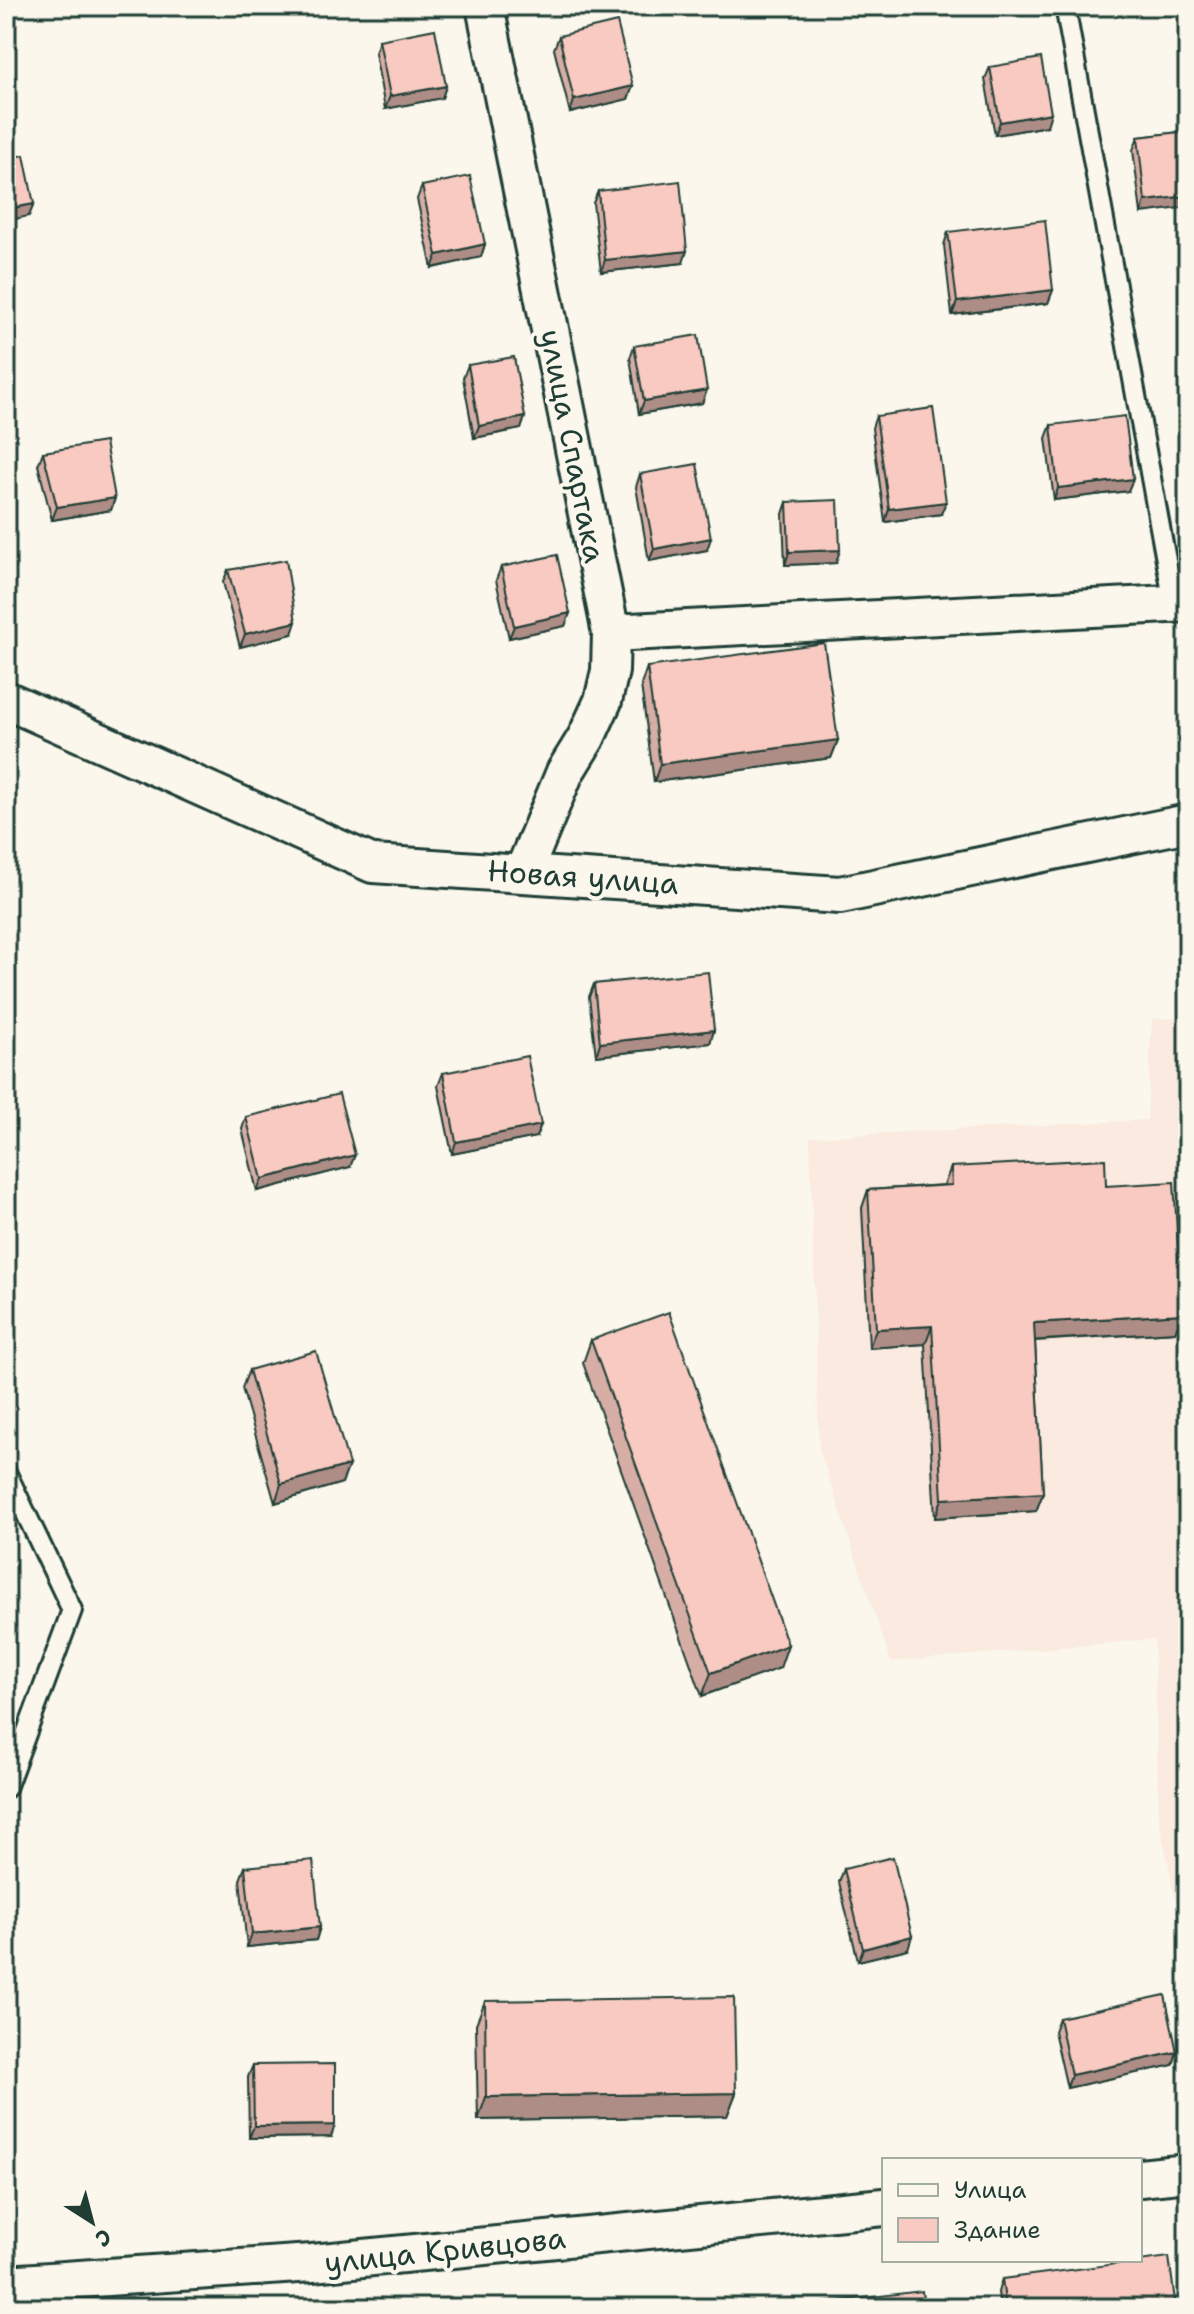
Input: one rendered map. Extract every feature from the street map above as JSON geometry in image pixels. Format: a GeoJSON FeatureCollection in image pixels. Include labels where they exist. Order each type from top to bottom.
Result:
{"type":"FeatureCollection","features":[{"type":"Feature","properties":{"kind":"street","name":"улица Спартака"},"geometry":{"type":"LineString","coordinates":[[485,6],[611,633],[610,671],[603,701],[586,738],[565,772],[523,873]]}},
{"type":"Feature","properties":{"kind":"street"},"geometry":{"type":"LineString","coordinates":[[611,633],[1181,604]]}},
{"type":"Feature","properties":{"kind":"street","name":"Новая улица"},"geometry":{"type":"LineString","coordinates":[[6,700],[373,864],[840,895],[1188,823]]}},
{"type":"Feature","properties":{"kind":"street"},"geometry":{"type":"LineString","coordinates":[[1142,2178],[1188,2173]]}},
{"type":"Feature","properties":{"kind":"street","name":"улица Кривцова"},"geometry":{"type":"LineString","coordinates":[[6,2284],[312,2263],[882,2207]]}},
{"type":"Feature","properties":{"kind":"lane"},"geometry":{"type":"LineString","coordinates":[[1065,6],[1181,604]]}},
{"type":"Feature","properties":{"kind":"lane"},"geometry":{"type":"LineString","coordinates":[[6,1472],[72,1610],[6,1788]]}},
{"type":"Feature","properties":{"kind":"shaded area"},"geometry":{"type":"Polygon","coordinates":[[[1188,1018],[1188,1938],[1183,1938],[1159,1818],[1154,1639],[891,1662],[819,1449],[810,1137],[1147,1120],[1152,1019],[1188,1018]]]}},
{"type":"Feature","properties":{"kind":"building"},"geometry":{"type":"Polygon","coordinates":[[[617,22],[633,86],[574,100],[559,36],[617,22]]]}},
{"type":"Feature","properties":{"kind":"building"},"geometry":{"type":"Polygon","coordinates":[[[435,29],[446,86],[390,96],[379,40],[435,29]]]}},
{"type":"Feature","properties":{"kind":"building"},"geometry":{"type":"Polygon","coordinates":[[[1041,58],[1051,113],[1000,122],[990,67],[1041,58]]]}},
{"type":"Feature","properties":{"kind":"building"},"geometry":{"type":"Polygon","coordinates":[[[1188,131],[1188,196],[1145,201],[1138,137],[1188,131]]]}},
{"type":"Feature","properties":{"kind":"building"},"geometry":{"type":"Polygon","coordinates":[[[24,155],[34,204],[6,209],[6,159],[24,155]]]}},
{"type":"Feature","properties":{"kind":"building"},"geometry":{"type":"Polygon","coordinates":[[[470,176],[485,244],[437,255],[422,186],[470,176]]]}},
{"type":"Feature","properties":{"kind":"building"},"geometry":{"type":"Polygon","coordinates":[[[680,181],[687,251],[605,260],[598,191],[680,181]]]}},
{"type":"Feature","properties":{"kind":"building"},"geometry":{"type":"Polygon","coordinates":[[[1045,220],[1053,290],[957,302],[948,232],[1045,220]]]}},
{"type":"Feature","properties":{"kind":"building"},"geometry":{"type":"Polygon","coordinates":[[[698,335],[707,390],[644,401],[634,346],[698,335]]]}},
{"type":"Feature","properties":{"kind":"building"},"geometry":{"type":"Polygon","coordinates":[[[514,357],[525,417],[479,426],[468,365],[514,357]]]}},
{"type":"Feature","properties":{"kind":"building"},"geometry":{"type":"Polygon","coordinates":[[[933,408],[946,502],[889,509],[876,416],[933,408]]]}},
{"type":"Feature","properties":{"kind":"building"},"geometry":{"type":"Polygon","coordinates":[[[1125,416],[1133,479],[1058,488],[1051,425],[1125,416]]]}},
{"type":"Feature","properties":{"kind":"building"},"geometry":{"type":"Polygon","coordinates":[[[105,442],[115,498],[57,507],[43,452],[105,442]]]}},
{"type":"Feature","properties":{"kind":"building"},"geometry":{"type":"Polygon","coordinates":[[[697,464],[711,538],[654,549],[640,474],[697,464]]]}},
{"type":"Feature","properties":{"kind":"building"},"geometry":{"type":"Polygon","coordinates":[[[838,500],[840,550],[789,552],[787,502],[838,500]]]}},
{"type":"Feature","properties":{"kind":"building"},"geometry":{"type":"Polygon","coordinates":[[[557,555],[570,613],[514,626],[501,567],[557,555]]]}},
{"type":"Feature","properties":{"kind":"building"},"geometry":{"type":"Polygon","coordinates":[[[286,560],[296,622],[245,634],[228,570],[286,560]]]}},
{"type":"Feature","properties":{"kind":"building"},"geometry":{"type":"Polygon","coordinates":[[[824,643],[838,740],[660,764],[647,667],[824,643]]]}},
{"type":"Feature","properties":{"kind":"building"},"geometry":{"type":"Polygon","coordinates":[[[708,972],[714,1030],[600,1043],[594,984],[708,972]]]}},
{"type":"Feature","properties":{"kind":"building"},"geometry":{"type":"Polygon","coordinates":[[[527,1056],[541,1125],[456,1142],[443,1073],[527,1056]]]}},
{"type":"Feature","properties":{"kind":"building"},"geometry":{"type":"Polygon","coordinates":[[[339,1094],[355,1155],[262,1179],[246,1117],[339,1094]]]}},
{"type":"Feature","properties":{"kind":"building"},"geometry":{"type":"Polygon","coordinates":[[[1105,1159],[1106,1186],[1174,1182],[1182,1314],[1034,1323],[1043,1493],[942,1499],[932,1326],[876,1329],[868,1190],[952,1185],[951,1167],[1105,1159]]]}},
{"type":"Feature","properties":{"kind":"building"},"geometry":{"type":"Polygon","coordinates":[[[669,1312],[788,1645],[711,1673],[591,1340],[669,1312]]]}},
{"type":"Feature","properties":{"kind":"building"},"geometry":{"type":"Polygon","coordinates":[[[316,1351],[349,1465],[281,1484],[249,1370],[316,1351]]]}},
{"type":"Feature","properties":{"kind":"building"},"geometry":{"type":"Polygon","coordinates":[[[893,1857],[912,1936],[863,1949],[844,1869],[893,1857]]]}},
{"type":"Feature","properties":{"kind":"building"},"geometry":{"type":"Polygon","coordinates":[[[313,1860],[320,1927],[252,1934],[245,1867],[313,1860]]]}},
{"type":"Feature","properties":{"kind":"building"},"geometry":{"type":"Polygon","coordinates":[[[1165,1995],[1177,2052],[1071,2075],[1059,2018],[1165,1995]]]}},
{"type":"Feature","properties":{"kind":"building"},"geometry":{"type":"Polygon","coordinates":[[[734,1997],[736,2093],[486,2097],[485,2001],[734,1997]]]}},
{"type":"Feature","properties":{"kind":"building"},"geometry":{"type":"Polygon","coordinates":[[[335,2064],[335,2125],[254,2126],[253,2065],[335,2064]]]}},
{"type":"Feature","properties":{"kind":"building"},"geometry":{"type":"Polygon","coordinates":[[[1169,2257],[1176,2308],[1006,2308],[1002,2279],[1169,2257]]]}},
{"type":"Feature","properties":{"kind":"building"},"geometry":{"type":"Polygon","coordinates":[[[922,2291],[924,2308],[778,2308],[922,2291]]]}}]}
